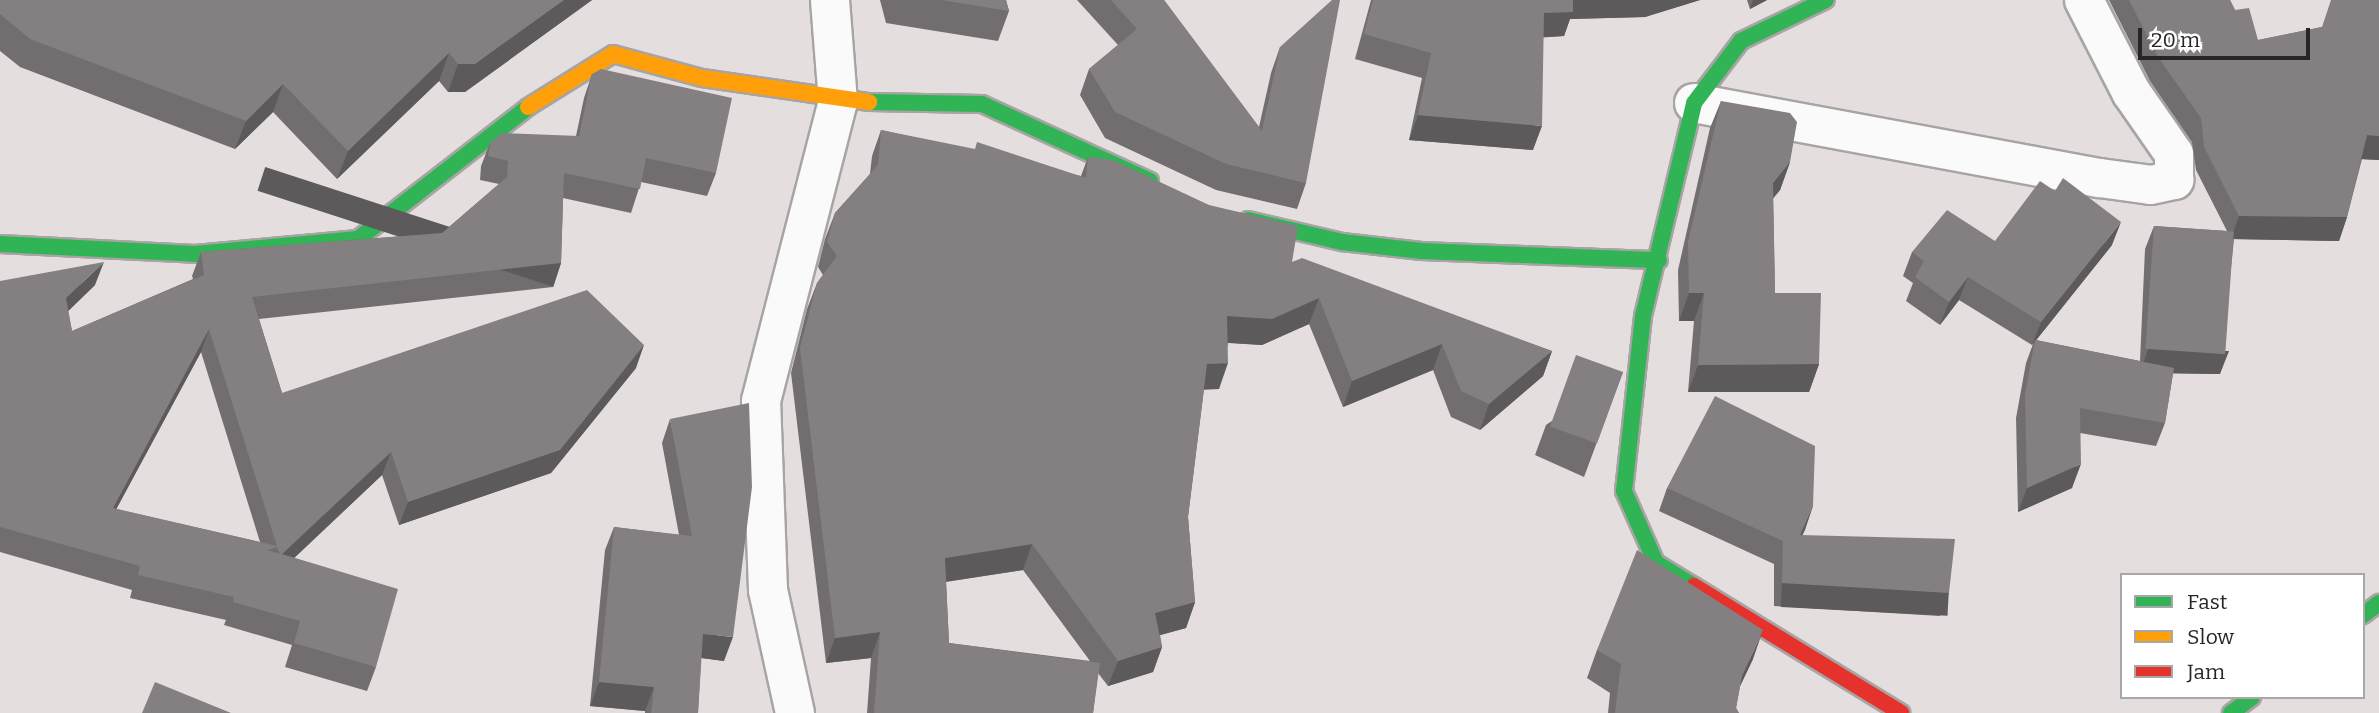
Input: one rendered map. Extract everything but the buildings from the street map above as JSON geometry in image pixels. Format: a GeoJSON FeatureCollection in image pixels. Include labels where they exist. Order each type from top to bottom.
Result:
{"type":"FeatureCollection","features":[{"type":"Feature","properties":{"kind":"street"},"geometry":{"type":"LineString","coordinates":[[795,713],[768,590],[761,401],[838,102],[830,0]]}},
{"type":"Feature","properties":{"kind":"street"},"geometry":{"type":"LineString","coordinates":[[1826,0],[1741,41],[1694,103],[1659,260],[1643,316],[1624,491],[1656,564],[1901,713]]}},
{"type":"Feature","properties":{"kind":"street"},"geometry":{"type":"LineString","coordinates":[[1694,103],[2100,178],[2151,186],[2174,180],[2174,154],[2131,92],[2084,0]]}},
{"type":"Feature","properties":{"kind":"street"},"geometry":{"type":"LineString","coordinates":[[0,244],[195,254],[358,239],[492,129],[613,54],[702,78],[838,102],[982,104],[1163,188]]}},
{"type":"Feature","properties":{"kind":"street"},"geometry":{"type":"LineString","coordinates":[[1236,217],[1342,242],[1421,251],[1659,260]]}},
{"type":"Feature","properties":{"kind":"street"},"geometry":{"type":"LineString","coordinates":[[2231,713],[2249,699]]}},
{"type":"Feature","properties":{"kind":"traffic: fast"},"geometry":{"type":"LineString","coordinates":[[1694,586],[1656,563],[1624,491],[1643,316],[1694,103],[1741,41],[1826,0]]}},
{"type":"Feature","properties":{"kind":"traffic: fast"},"geometry":{"type":"LineString","coordinates":[[869,102],[982,104],[1150,181]]}},
{"type":"Feature","properties":{"kind":"traffic: fast"},"geometry":{"type":"LineString","coordinates":[[0,244],[195,254],[358,239],[528,107]]}},
{"type":"Feature","properties":{"kind":"traffic: fast"},"geometry":{"type":"LineString","coordinates":[[1248,220],[1342,242],[1421,251],[1659,260]]}},
{"type":"Feature","properties":{"kind":"traffic: fast"},"geometry":{"type":"LineString","coordinates":[[2365,614],[2379,603]]}},
{"type":"Feature","properties":{"kind":"traffic: fast"},"geometry":{"type":"LineString","coordinates":[[2231,713],[2249,699]]}},
{"type":"Feature","properties":{"kind":"traffic: slow"},"geometry":{"type":"LineString","coordinates":[[528,107],[613,54],[702,78],[869,102]]}},
{"type":"Feature","properties":{"kind":"traffic: jam"},"geometry":{"type":"LineString","coordinates":[[1694,586],[1901,713]]}}]}
